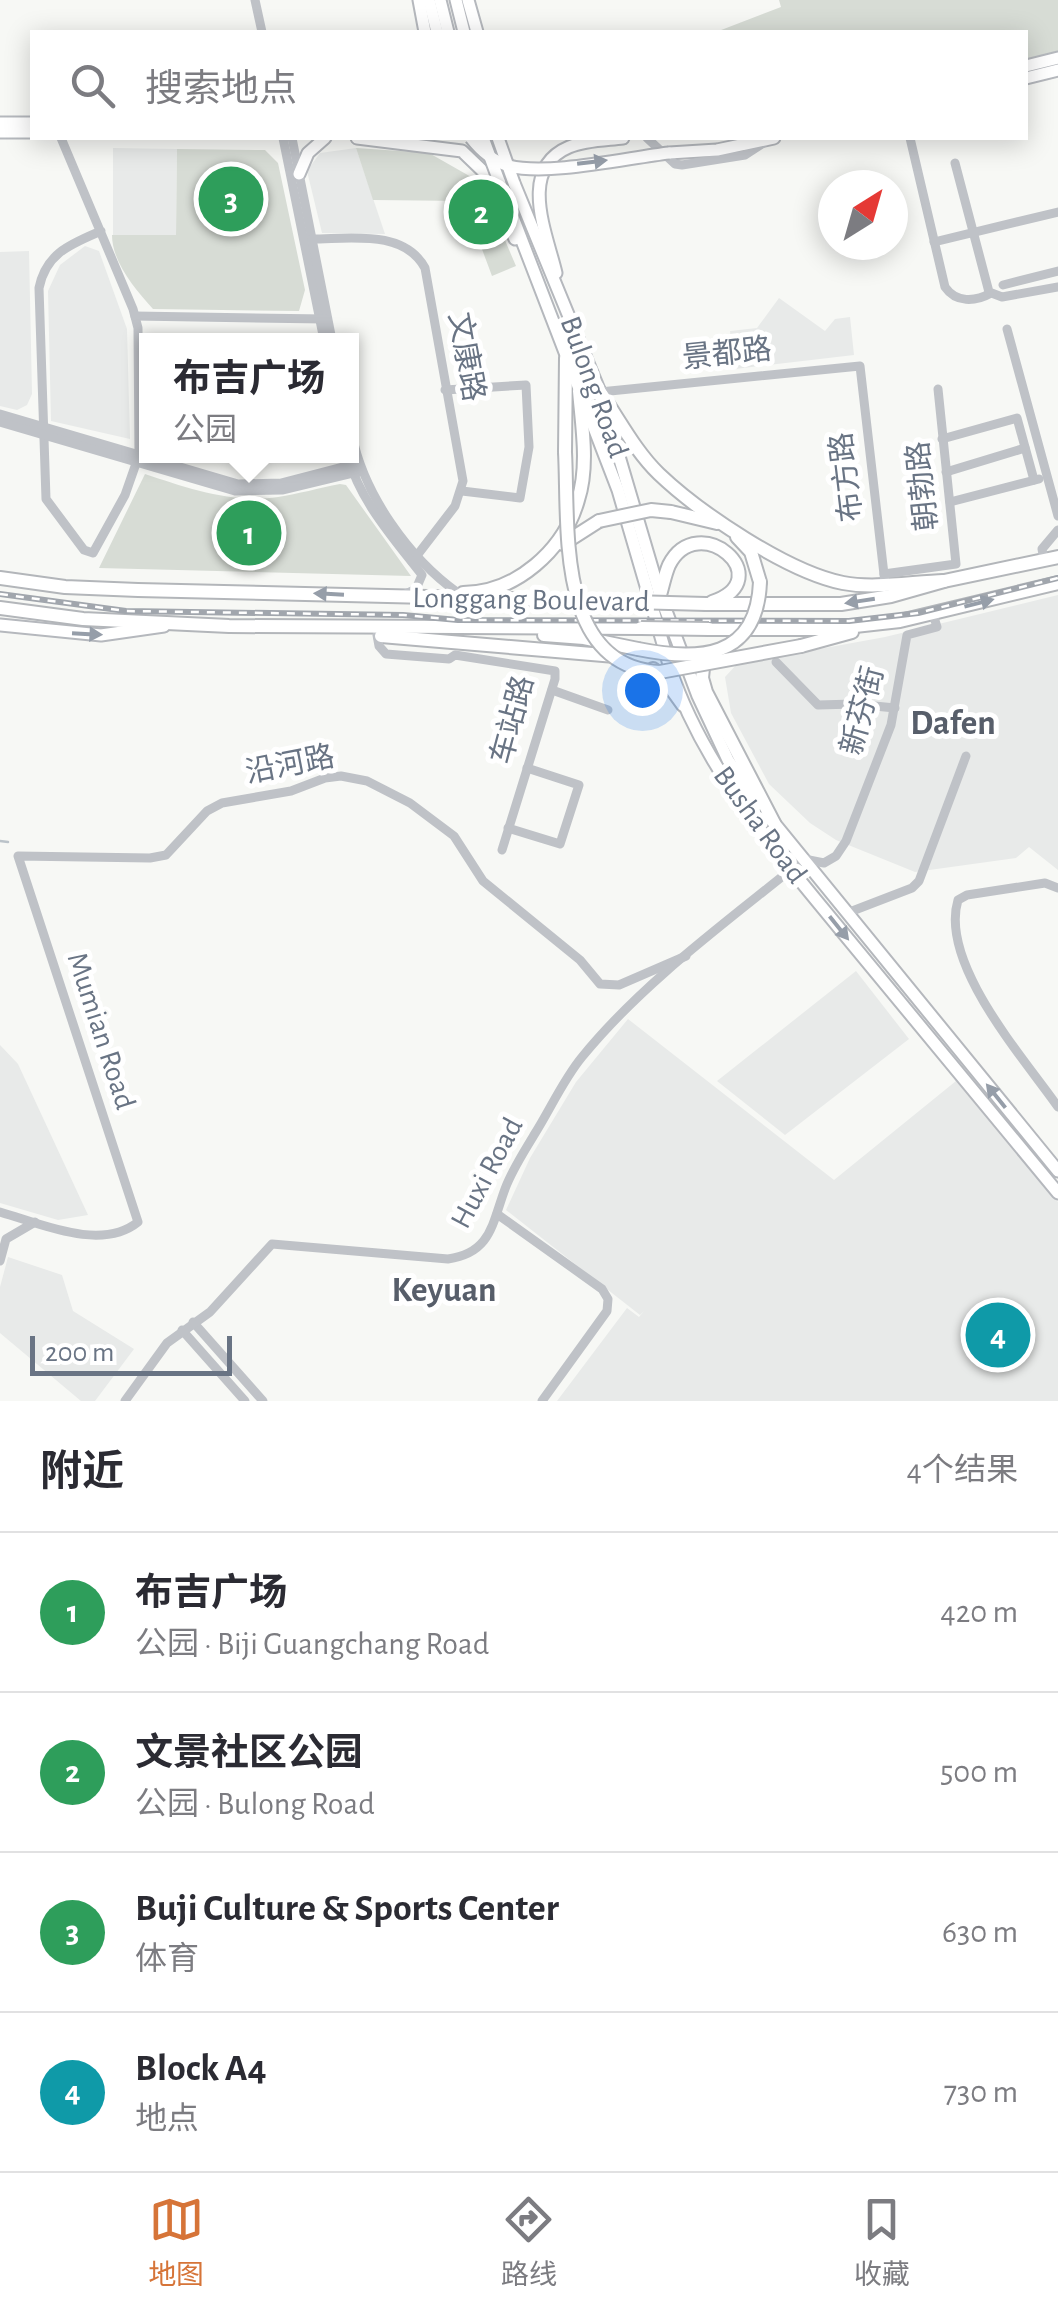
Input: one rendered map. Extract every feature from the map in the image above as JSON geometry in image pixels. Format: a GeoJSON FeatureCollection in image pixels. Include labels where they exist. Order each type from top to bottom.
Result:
{"type":"FeatureCollection","features":[{"type":"Feature","properties":{"kind":"highway"},"geometry":{"type":"LineString","coordinates":[[566,358],[572,582],[581,615],[605,648],[642,671],[660,672],[801,646],[892,622]]}},
{"type":"Feature","properties":{"kind":"highway"},"geometry":{"type":"LineString","coordinates":[[545,557],[563,533],[578,500],[584,463],[580,391]]}},
{"type":"Feature","properties":{"kind":"highway"},"geometry":{"type":"LineString","coordinates":[[600,392],[639,452],[659,474],[727,525],[818,576],[848,584],[884,578],[944,581]]}},
{"type":"Feature","properties":{"kind":"highway"},"geometry":{"type":"LineString","coordinates":[[377,635],[540,635],[697,656],[726,648],[755,612],[760,582],[751,552],[727,525],[651,510],[599,521],[514,580],[472,593],[426,599]]}},
{"type":"Feature","properties":{"kind":"highway"},"geometry":{"type":"LineString","coordinates":[[660,595],[676,556],[698,544],[716,545],[735,559],[737,582],[729,595],[706,604]]}},
{"type":"Feature","properties":{"kind":"highway","name":"Longgang Boulevard"},"geometry":{"type":"LineString","coordinates":[[0,578],[84,588],[254,590],[426,599],[840,604],[891,596],[1051,558]]}},
{"type":"Feature","properties":{"kind":"highway","name":"Longgang Boulevard"},"geometry":{"type":"LineString","coordinates":[[0,608],[83,620],[324,628],[828,629],[934,614],[1058,582]]}},
{"type":"Feature","properties":{"kind":"highway"},"geometry":{"type":"LineString","coordinates":[[324,628],[626,658],[649,666],[665,680],[682,705]]}},
{"type":"Feature","properties":{"kind":"highway"},"geometry":{"type":"LineString","coordinates":[[774,823],[716,715],[702,678],[702,664],[706,654],[726,640],[828,629]]}},
{"type":"Feature","properties":{"kind":"main road"},"geometry":{"type":"LineString","coordinates":[[419,0],[426,30]]}},
{"type":"Feature","properties":{"kind":"main road"},"geometry":{"type":"LineString","coordinates":[[428,0],[436,30]]}},
{"type":"Feature","properties":{"kind":"main road"},"geometry":{"type":"LineString","coordinates":[[440,0],[448,30]]}},
{"type":"Feature","properties":{"kind":"main road"},"geometry":{"type":"LineString","coordinates":[[456,0],[464,30]]}},
{"type":"Feature","properties":{"kind":"main road"},"geometry":{"type":"LineString","coordinates":[[468,0],[476,30]]}},
{"type":"Feature","properties":{"kind":"main road"},"geometry":{"type":"LineString","coordinates":[[1028,66],[1058,58]]}},
{"type":"Feature","properties":{"kind":"main road"},"geometry":{"type":"LineString","coordinates":[[1028,78],[1058,70]]}},
{"type":"Feature","properties":{"kind":"main road"},"geometry":{"type":"LineString","coordinates":[[0,123],[30,123]]}},
{"type":"Feature","properties":{"kind":"main road"},"geometry":{"type":"LineString","coordinates":[[0,132],[30,132]]}},
{"type":"Feature","properties":{"kind":"main road"},"geometry":{"type":"LineString","coordinates":[[299,174],[308,153],[322,140]]}},
{"type":"Feature","properties":{"kind":"main road"},"geometry":{"type":"LineString","coordinates":[[380,140],[445,146],[475,160],[488,176],[504,219],[532,271]]}},
{"type":"Feature","properties":{"kind":"main road"},"geometry":{"type":"LineString","coordinates":[[473,140],[494,160],[519,168],[717,150],[770,140]]}},
{"type":"Feature","properties":{"kind":"main road","name":"Bulong Road"},"geometry":{"type":"LineString","coordinates":[[484,140],[580,391]]}},
{"type":"Feature","properties":{"kind":"main road","name":"Bulong Road"},"geometry":{"type":"LineString","coordinates":[[499,140],[600,392],[660,595]]}},
{"type":"Feature","properties":{"kind":"main road"},"geometry":{"type":"LineString","coordinates":[[564,307],[538,184],[548,162],[570,146],[610,140]]}},
{"type":"Feature","properties":{"kind":"main road","name":"Busha Road"},"geometry":{"type":"LineString","coordinates":[[580,391],[618,490],[682,705],[738,800],[791,870],[1051,1164]]}},
{"type":"Feature","properties":{"kind":"main road","name":"Busha Road"},"geometry":{"type":"LineString","coordinates":[[660,595],[698,696],[728,760],[774,823],[1051,1164],[1058,1193]]}},
{"type":"Feature","properties":{"kind":"main road"},"geometry":{"type":"LineString","coordinates":[[0,625],[101,635],[174,624]]}},
{"type":"Feature","properties":{"kind":"street"},"geometry":{"type":"LineString","coordinates":[[255,0],[262,30]]}},
{"type":"Feature","properties":{"kind":"street"},"geometry":{"type":"LineString","coordinates":[[63,140],[135,316],[138,328],[138,459],[125,495],[94,553],[84,550],[46,498],[41,279],[60,251],[100,231]]}},
{"type":"Feature","properties":{"kind":"street"},"geometry":{"type":"LineString","coordinates":[[283,140],[329,333]]}},
{"type":"Feature","properties":{"kind":"street"},"geometry":{"type":"LineString","coordinates":[[292,140],[312,239],[324,333]]}},
{"type":"Feature","properties":{"kind":"street"},"geometry":{"type":"LineString","coordinates":[[649,140],[675,164],[745,155],[770,140]]}},
{"type":"Feature","properties":{"kind":"street"},"geometry":{"type":"LineString","coordinates":[[910,140],[947,292],[968,301],[991,293],[1000,297],[1058,287]]}},
{"type":"Feature","properties":{"kind":"street"},"geometry":{"type":"LineString","coordinates":[[717,150],[734,157]]}},
{"type":"Feature","properties":{"kind":"street"},"geometry":{"type":"LineString","coordinates":[[955,163],[991,293]]}},
{"type":"Feature","properties":{"kind":"street"},"geometry":{"type":"LineString","coordinates":[[934,242],[1058,212]]}},
{"type":"Feature","properties":{"kind":"street","name":"文康路"},"geometry":{"type":"LineString","coordinates":[[312,239],[385,240],[418,256],[426,274],[462,466],[462,491]]}},
{"type":"Feature","properties":{"kind":"street"},"geometry":{"type":"LineString","coordinates":[[1003,285],[1058,272]]}},
{"type":"Feature","properties":{"kind":"street"},"geometry":{"type":"LineString","coordinates":[[135,316],[324,319]]}},
{"type":"Feature","properties":{"kind":"street"},"geometry":{"type":"LineString","coordinates":[[1006,329],[1058,516]]}},
{"type":"Feature","properties":{"kind":"street","name":"景都路"},"geometry":{"type":"LineString","coordinates":[[600,392],[860,366]]}},
{"type":"Feature","properties":{"kind":"street","name":"布方路"},"geometry":{"type":"LineString","coordinates":[[860,366],[884,578]]}},
{"type":"Feature","properties":{"kind":"street"},"geometry":{"type":"LineString","coordinates":[[415,559],[462,491],[520,498],[529,447],[526,385],[445,390]]}},
{"type":"Feature","properties":{"kind":"street","name":"朝勃路"},"geometry":{"type":"LineString","coordinates":[[884,578],[956,564],[938,389]]}},
{"type":"Feature","properties":{"kind":"street"},"geometry":{"type":"LineString","coordinates":[[0,414],[138,459]]}},
{"type":"Feature","properties":{"kind":"street"},"geometry":{"type":"LineString","coordinates":[[942,439],[1017,418],[1034,480]]}},
{"type":"Feature","properties":{"kind":"street"},"geometry":{"type":"LineString","coordinates":[[0,422],[42,430]]}},
{"type":"Feature","properties":{"kind":"street"},"geometry":{"type":"LineString","coordinates":[[946,472],[1026,448]]}},
{"type":"Feature","properties":{"kind":"street"},"geometry":{"type":"LineString","coordinates":[[154,463],[258,485],[354,466],[422,575],[416,589],[398,598]]}},
{"type":"Feature","properties":{"kind":"street"},"geometry":{"type":"LineString","coordinates":[[950,502],[1046,477]]}},
{"type":"Feature","properties":{"kind":"street"},"geometry":{"type":"LineString","coordinates":[[1051,558],[1042,549],[1058,530]]}},
{"type":"Feature","properties":{"kind":"street"},"geometry":{"type":"LineString","coordinates":[[415,559],[458,593]]}},
{"type":"Feature","properties":{"kind":"street","name":"新芬街"},"geometry":{"type":"LineString","coordinates":[[846,840],[892,726],[907,635],[937,628],[934,614]]}},
{"type":"Feature","properties":{"kind":"street","name":"车站路"},"geometry":{"type":"LineString","coordinates":[[377,635],[386,654],[449,659],[456,655],[552,669],[556,674],[502,850]]}},
{"type":"Feature","properties":{"kind":"street"},"geometry":{"type":"LineString","coordinates":[[776,662],[818,705],[895,708]]}},
{"type":"Feature","properties":{"kind":"street"},"geometry":{"type":"LineString","coordinates":[[552,690],[608,710]]}},
{"type":"Feature","properties":{"kind":"street"},"geometry":{"type":"LineString","coordinates":[[847,913],[912,888],[922,876],[966,756]]}},
{"type":"Feature","properties":{"kind":"street"},"geometry":{"type":"LineString","coordinates":[[508,828],[560,844],[579,785],[527,768]]}},
{"type":"Feature","properties":{"kind":"street","name":"沿河路"},"geometry":{"type":"LineString","coordinates":[[18,856],[166,855],[207,811],[222,803],[291,791],[341,776],[382,787],[434,819],[454,836],[483,881],[580,960],[600,984],[619,985],[686,956]]}},
{"type":"Feature","properties":{"kind":"street","name":"Huxi Road"},"geometry":{"type":"LineString","coordinates":[[126,1401],[167,1342],[210,1312],[272,1244],[448,1259],[465,1256],[478,1248],[497,1214],[506,1186],[580,1060],[615,1020],[791,870],[804,860],[824,863],[836,856],[846,840]]}},
{"type":"Feature","properties":{"kind":"street","name":"Mumian Road"},"geometry":{"type":"LineString","coordinates":[[18,856],[138,1222],[128,1230],[95,1236],[35,1222]]}},
{"type":"Feature","properties":{"kind":"street"},"geometry":{"type":"LineString","coordinates":[[1058,888],[1045,883],[967,895],[958,900],[953,915],[972,985],[1058,1107]]}},
{"type":"Feature","properties":{"kind":"street"},"geometry":{"type":"LineString","coordinates":[[0,1212],[35,1222]]}},
{"type":"Feature","properties":{"kind":"street"},"geometry":{"type":"LineString","coordinates":[[497,1214],[602,1288],[608,1299],[607,1311],[542,1401]]}},
{"type":"Feature","properties":{"kind":"street"},"geometry":{"type":"LineString","coordinates":[[0,1261],[6,1239],[35,1222]]}},
{"type":"Feature","properties":{"kind":"street"},"geometry":{"type":"LineString","coordinates":[[193,1322],[263,1401]]}},
{"type":"Feature","properties":{"kind":"street"},"geometry":{"type":"LineString","coordinates":[[182,1330],[245,1401]]}},
{"type":"Feature","properties":{"kind":"shaded area"},"geometry":{"type":"Polygon","coordinates":[[[779,0],[1058,0],[1058,51],[1028,58],[1028,30],[721,30],[781,7],[779,0]]]}},
{"type":"Feature","properties":{"kind":"shaded area"},"geometry":{"type":"Polygon","coordinates":[[[113,148],[177,149],[176,236],[113,235],[113,148]]]}},
{"type":"Feature","properties":{"kind":"shaded area"},"geometry":{"type":"Polygon","coordinates":[[[356,148],[385,234],[322,233],[307,171],[320,153],[356,148]]]}},
{"type":"Feature","properties":{"kind":"shaded area"},"geometry":{"type":"Polygon","coordinates":[[[356,148],[429,153],[480,182],[516,266],[492,276],[464,201],[373,200],[356,148]]]}},
{"type":"Feature","properties":{"kind":"shaded area"},"geometry":{"type":"Polygon","coordinates":[[[177,149],[265,150],[278,163],[305,290],[299,311],[153,309],[132,284],[120,265],[112,235],[176,235],[177,149]]]}},
{"type":"Feature","properties":{"kind":"shaded area"},"geometry":{"type":"Polygon","coordinates":[[[85,246],[99,251],[127,329],[130,439],[51,421],[48,291],[60,265],[85,246]]]}},
{"type":"Feature","properties":{"kind":"shaded area"},"geometry":{"type":"Polygon","coordinates":[[[29,251],[32,394],[27,405],[17,410],[0,406],[0,252],[29,251]]]}},
{"type":"Feature","properties":{"kind":"shaded area"},"geometry":{"type":"Polygon","coordinates":[[[779,298],[825,331],[835,319],[850,317],[854,355],[735,369],[730,331],[757,328],[779,298]]]}},
{"type":"Feature","properties":{"kind":"shaded area"},"geometry":{"type":"Polygon","coordinates":[[[145,474],[210,493],[261,499],[346,485],[411,576],[99,568],[145,474]]]}},
{"type":"Feature","properties":{"kind":"shaded area"},"geometry":{"type":"Polygon","coordinates":[[[1058,595],[1058,870],[1029,847],[1016,858],[915,872],[836,840],[810,823],[769,784],[731,713],[725,677],[737,664],[885,637],[1058,595]]]}},
{"type":"Feature","properties":{"kind":"shaded area"},"geometry":{"type":"Polygon","coordinates":[[[856,971],[909,1039],[785,1135],[717,1081],[856,971]]]}},
{"type":"Feature","properties":{"kind":"shaded area"},"geometry":{"type":"Polygon","coordinates":[[[628,1019],[834,1180],[956,1081],[1058,1202],[1058,1401],[557,1401],[627,1308],[639,1317],[644,1311],[640,1315],[506,1210],[530,1158],[576,1082],[628,1019]]]}},
{"type":"Feature","properties":{"kind":"shaded area"},"geometry":{"type":"Polygon","coordinates":[[[0,1045],[18,1064],[88,1215],[58,1220],[0,1203],[0,1045]]]}},
{"type":"Feature","properties":{"kind":"shaded area"},"geometry":{"type":"Polygon","coordinates":[[[8,1257],[62,1275],[73,1311],[134,1349],[95,1401],[81,1401],[0,1333],[0,1287],[8,1257]]]}},
{"type":"Feature","properties":{"kind":"waterway"},"geometry":{"type":"LineString","coordinates":[[0,841],[8,842]]}},
{"type":"Feature","properties":{"kind":"railway"},"geometry":{"type":"LineString","coordinates":[[0,594],[126,611],[403,615],[458,620],[849,621],[918,613],[1058,578]]}},
{"type":"Feature","properties":{"kind":"place","name":"Buji Culture & Sports Center"},"geometry":{"type":"Point","coordinates":[231,199]}},
{"type":"Feature","properties":{"kind":"place","name":"文景社区公园"},"geometry":{"type":"Point","coordinates":[481,212]}},
{"type":"Feature","properties":{"kind":"place","name":"布吉广场"},"geometry":{"type":"Point","coordinates":[249,533]}},
{"type":"Feature","properties":{"kind":"place","name":"Block A4"},"geometry":{"type":"Point","coordinates":[998,1335]}},
{"type":"Feature","properties":{"kind":"district","name":"Dafen"},"geometry":{"type":"Point","coordinates":[953,723]}},
{"type":"Feature","properties":{"kind":"district","name":"Keyuan"},"geometry":{"type":"Point","coordinates":[444,1290]}}]}
